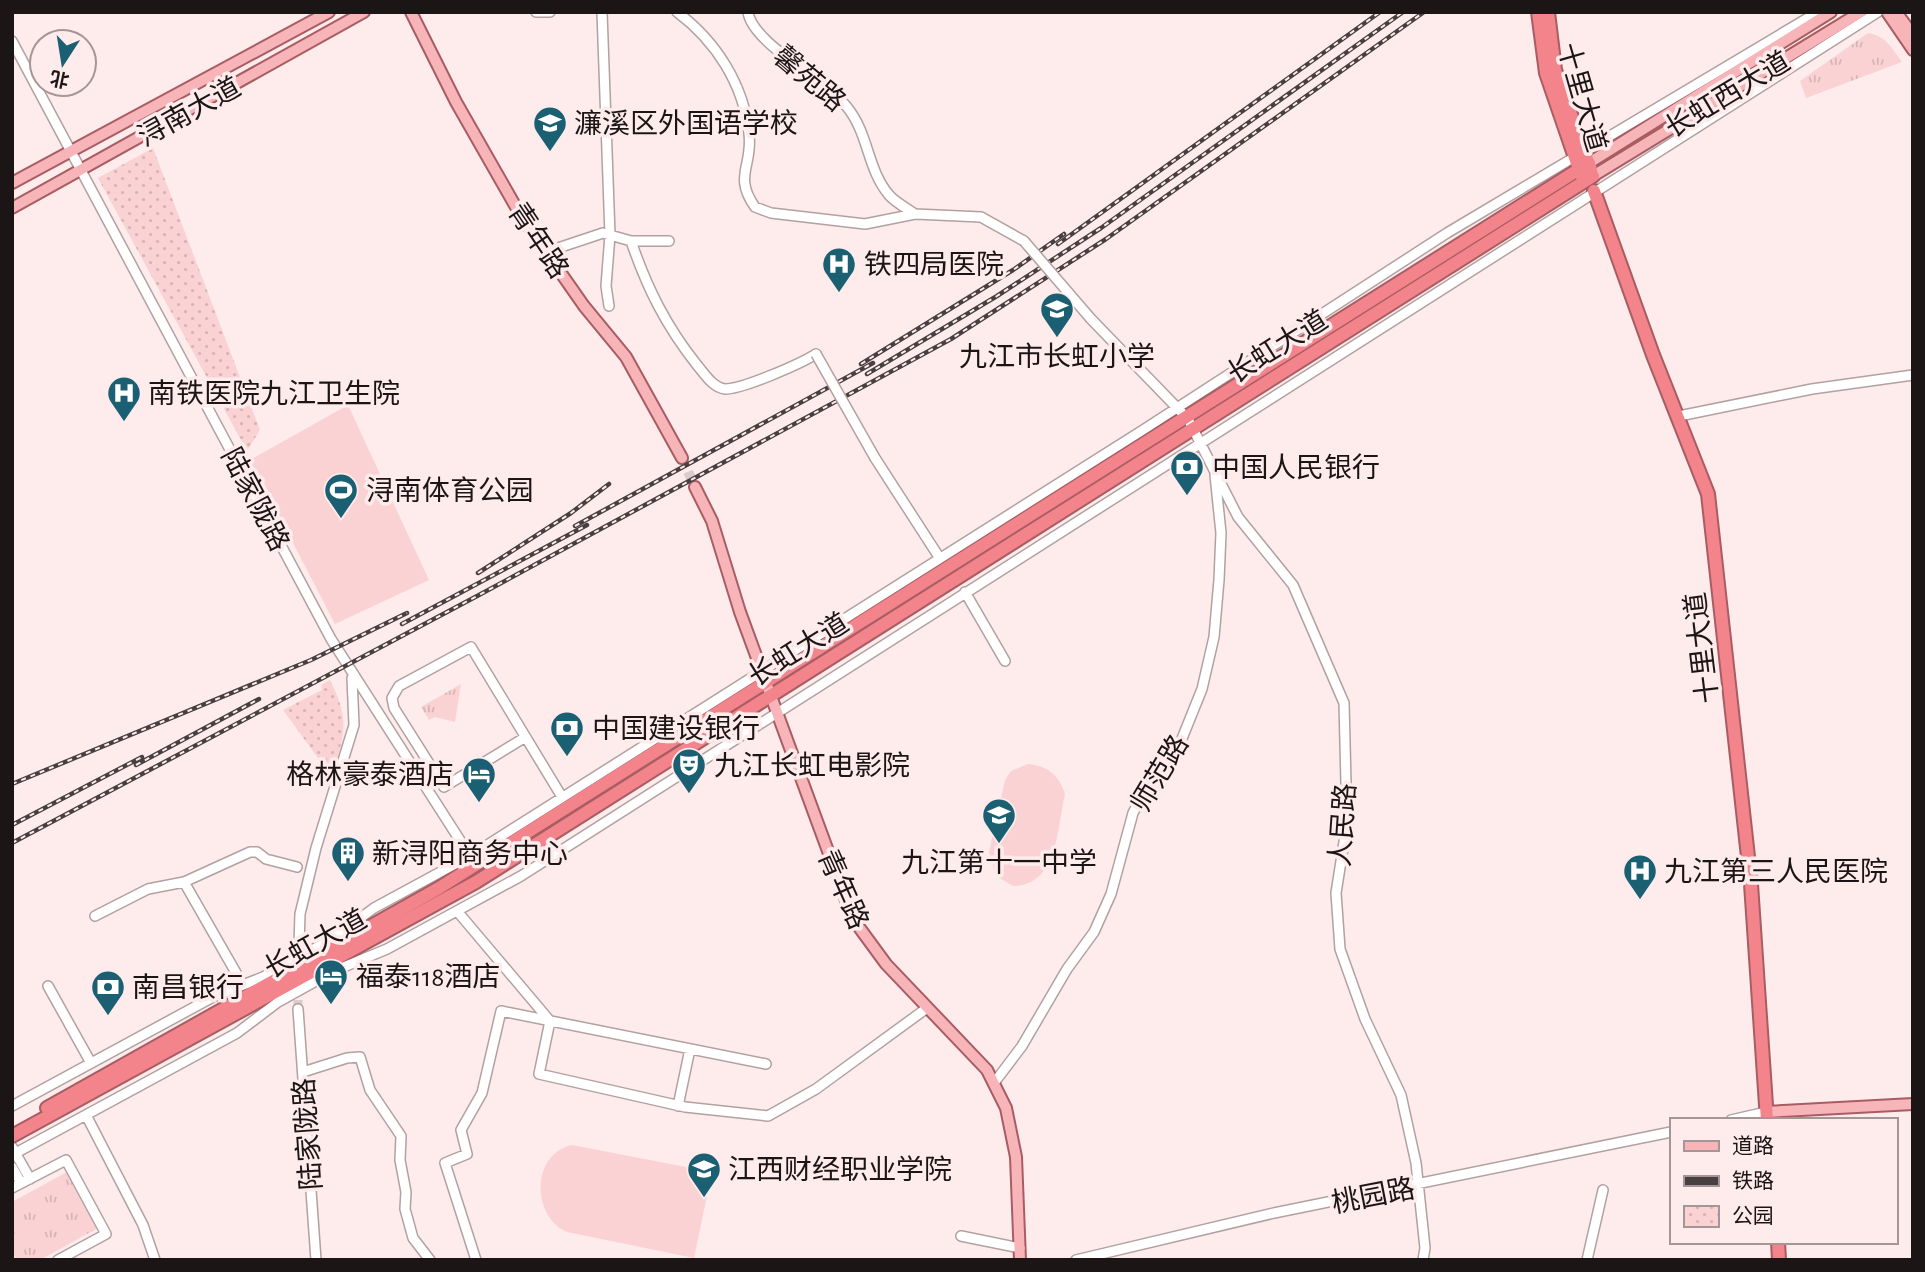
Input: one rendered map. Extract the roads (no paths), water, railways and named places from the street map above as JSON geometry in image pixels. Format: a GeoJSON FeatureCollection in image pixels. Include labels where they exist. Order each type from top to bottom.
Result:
{"type":"FeatureCollection","features":[{"type":"Feature","properties":{"kind":"highway","name":"十里大道"},"geometry":{"type":"LineString","coordinates":[[1538,12],[1546,73],[1582,160]]}},
{"type":"Feature","properties":{"kind":"highway","name":"十里大道"},"geometry":{"type":"LineString","coordinates":[[1548,12],[1555,70],[1582,160],[1653,355],[1679,415],[1708,494],[1751,884],[1767,1116]]}},
{"type":"Feature","properties":{"kind":"highway","name":"长虹大道"},"geometry":{"type":"LineString","coordinates":[[12,1136],[477,882],[1582,160]]}},
{"type":"Feature","properties":{"kind":"highway","name":"长虹大道"},"geometry":{"type":"LineString","coordinates":[[1186,417],[1590,183]]}},
{"type":"Feature","properties":{"kind":"highway","name":"长虹大道"},"geometry":{"type":"LineString","coordinates":[[12,1126],[439,888],[769,690]]}},
{"type":"Feature","properties":{"kind":"main road","name":"浔南大道"},"geometry":{"type":"LineString","coordinates":[[12,183],[330,12]]}},
{"type":"Feature","properties":{"kind":"main road","name":"浔南大道"},"geometry":{"type":"LineString","coordinates":[[12,208],[364,12]]}},
{"type":"Feature","properties":{"kind":"main road","name":"青年路"},"geometry":{"type":"LineString","coordinates":[[411,12],[456,102],[521,216],[626,357],[682,458]]}},
{"type":"Feature","properties":{"kind":"main road","name":"长虹西大道"},"geometry":{"type":"LineString","coordinates":[[1582,160],[1831,12]]}},
{"type":"Feature","properties":{"kind":"main road","name":"长虹西大道"},"geometry":{"type":"LineString","coordinates":[[1590,183],[1861,12]]}},
{"type":"Feature","properties":{"kind":"main road"},"geometry":{"type":"LineString","coordinates":[[1887,12],[1913,50]]}},
{"type":"Feature","properties":{"kind":"main road"},"geometry":{"type":"LineString","coordinates":[[1896,12],[1913,35]]}},
{"type":"Feature","properties":{"kind":"main road","name":"青年路"},"geometry":{"type":"LineString","coordinates":[[695,486],[712,521],[762,671],[853,919],[886,964],[987,1070],[1006,1108],[1016,1157],[1020,1254]]}},
{"type":"Feature","properties":{"kind":"main road"},"geometry":{"type":"LineString","coordinates":[[1767,1116],[1913,1104]]}},
{"type":"Feature","properties":{"kind":"street"},"geometry":{"type":"LineString","coordinates":[[536,12],[550,12]]}},
{"type":"Feature","properties":{"kind":"street"},"geometry":{"type":"LineString","coordinates":[[602,12],[610,235],[606,286],[609,306]]}},
{"type":"Feature","properties":{"kind":"street"},"geometry":{"type":"LineString","coordinates":[[677,12],[715,47],[733,76],[749,134],[743,182],[755,207],[771,213],[845,219],[864,224],[915,214]]}},
{"type":"Feature","properties":{"kind":"street","name":"馨苑路"},"geometry":{"type":"LineString","coordinates":[[748,12],[756,33],[806,70],[847,107],[862,131],[880,181],[890,196],[915,214]]}},
{"type":"Feature","properties":{"kind":"street"},"geometry":{"type":"LineString","coordinates":[[1582,160],[1818,12]]}},
{"type":"Feature","properties":{"kind":"street"},"geometry":{"type":"LineString","coordinates":[[21,1184],[13,1152],[237,1033],[289,996],[334,971],[387,950],[521,876],[1200,444],[1590,183],[1878,12]]}},
{"type":"Feature","properties":{"kind":"street","name":"陆家陇路"},"geometry":{"type":"LineString","coordinates":[[12,41],[352,676],[354,725],[316,848],[300,914],[299,944]]}},
{"type":"Feature","properties":{"kind":"street","name":"人民路"},"geometry":{"type":"LineString","coordinates":[[915,214],[981,217],[1024,241],[1091,319],[1186,417],[1238,517],[1293,584],[1344,703],[1347,823],[1336,892],[1340,948],[1365,1019],[1401,1095],[1419,1186],[1425,1248],[1423,1260]]}},
{"type":"Feature","properties":{"kind":"street"},"geometry":{"type":"LineString","coordinates":[[546,252],[603,233],[631,241],[669,241]]}},
{"type":"Feature","properties":{"kind":"street"},"geometry":{"type":"LineString","coordinates":[[631,241],[650,294],[664,320],[716,386],[728,389],[797,365],[816,354],[875,458],[939,557]]}},
{"type":"Feature","properties":{"kind":"street"},"geometry":{"type":"LineString","coordinates":[[1679,415],[1812,390],[1913,375]]}},
{"type":"Feature","properties":{"kind":"street"},"geometry":{"type":"LineString","coordinates":[[12,1106],[213,997],[243,985],[332,939],[374,908],[470,856],[939,557],[1186,417]]}},
{"type":"Feature","properties":{"kind":"street","name":"师范路"},"geometry":{"type":"LineString","coordinates":[[993,1083],[1022,1046],[1067,969],[1094,932],[1111,894],[1133,813],[1146,788],[1180,746],[1202,690],[1213,637],[1219,580],[1221,533],[1215,472]]}},
{"type":"Feature","properties":{"kind":"street"},"geometry":{"type":"LineString","coordinates":[[965,592],[1005,661]]}},
{"type":"Feature","properties":{"kind":"street"},"geometry":{"type":"LineString","coordinates":[[524,738],[444,787],[394,708],[394,693],[399,686],[471,647],[562,797]]}},
{"type":"Feature","properties":{"kind":"street"},"geometry":{"type":"LineString","coordinates":[[352,676],[470,856]]}},
{"type":"Feature","properties":{"kind":"street"},"geometry":{"type":"LineString","coordinates":[[95,916],[148,889],[184,882],[250,852],[297,867]]}},
{"type":"Feature","properties":{"kind":"street"},"geometry":{"type":"LineString","coordinates":[[184,882],[243,985]]}},
{"type":"Feature","properties":{"kind":"street"},"geometry":{"type":"LineString","coordinates":[[457,911],[550,1021]]}},
{"type":"Feature","properties":{"kind":"street"},"geometry":{"type":"LineString","coordinates":[[48,986],[91,1063]]}},
{"type":"Feature","properties":{"kind":"street"},"geometry":{"type":"LineString","coordinates":[[550,1021],[539,1074],[678,1106],[748,1116],[768,1116],[816,1089],[927,1008]]}},
{"type":"Feature","properties":{"kind":"street","name":"陆家陇路"},"geometry":{"type":"LineString","coordinates":[[298,1009],[316,1260]]}},
{"type":"Feature","properties":{"kind":"street"},"geometry":{"type":"LineString","coordinates":[[477,1260],[445,1163],[467,1154],[461,1130],[482,1093],[501,1011],[766,1063]]}},
{"type":"Feature","properties":{"kind":"street"},"geometry":{"type":"LineString","coordinates":[[678,1106],[690,1049]]}},
{"type":"Feature","properties":{"kind":"street"},"geometry":{"type":"LineString","coordinates":[[303,1072],[347,1058],[360,1057],[370,1090],[401,1136],[400,1160],[406,1192],[405,1209],[413,1238],[430,1260]]}},
{"type":"Feature","properties":{"kind":"street"},"geometry":{"type":"LineString","coordinates":[[86,1115],[143,1225],[155,1260]]}},
{"type":"Feature","properties":{"kind":"street"},"geometry":{"type":"LineString","coordinates":[[1749,1118],[1767,1116]]}},
{"type":"Feature","properties":{"kind":"street","name":"桃园路"},"geometry":{"type":"LineString","coordinates":[[1076,1260],[1274,1213],[1419,1186],[1670,1132]]}},
{"type":"Feature","properties":{"kind":"street"},"geometry":{"type":"LineString","coordinates":[[21,1184],[66,1160],[106,1234],[58,1260]]}},
{"type":"Feature","properties":{"kind":"street"},"geometry":{"type":"LineString","coordinates":[[12,1167],[21,1184]]}},
{"type":"Feature","properties":{"kind":"street"},"geometry":{"type":"LineString","coordinates":[[1587,1260],[1603,1190]]}},
{"type":"Feature","properties":{"kind":"street"},"geometry":{"type":"LineString","coordinates":[[961,1236],[1020,1254]]}},
{"type":"Feature","properties":{"kind":"tunnel"},"geometry":{"type":"LineString","coordinates":[[682,458],[695,487]]}},
{"type":"Feature","properties":{"kind":"tunnel"},"geometry":{"type":"LineString","coordinates":[[298,985],[298,1009]]}},
{"type":"Feature","properties":{"kind":"railway"},"geometry":{"type":"LineString","coordinates":[[1058,244],[1380,12]]}},
{"type":"Feature","properties":{"kind":"railway"},"geometry":{"type":"LineString","coordinates":[[867,374],[997,296],[1101,228],[1403,12]]}},
{"type":"Feature","properties":{"kind":"railway"},"geometry":{"type":"LineString","coordinates":[[12,843],[479,595],[951,339],[1106,239],[1424,12]]}},
{"type":"Feature","properties":{"kind":"railway"},"geometry":{"type":"LineString","coordinates":[[861,364],[1013,270],[1064,234]]}},
{"type":"Feature","properties":{"kind":"railway"},"geometry":{"type":"LineString","coordinates":[[575,526],[873,363]]}},
{"type":"Feature","properties":{"kind":"railway"},"geometry":{"type":"LineString","coordinates":[[478,573],[571,513],[609,484]]}},
{"type":"Feature","properties":{"kind":"railway"},"geometry":{"type":"LineString","coordinates":[[402,624],[587,525]]}},
{"type":"Feature","properties":{"kind":"railway"},"geometry":{"type":"LineString","coordinates":[[12,784],[311,660],[407,613]]}},
{"type":"Feature","properties":{"kind":"railway"},"geometry":{"type":"LineString","coordinates":[[136,765],[259,699]]}},
{"type":"Feature","properties":{"kind":"railway"},"geometry":{"type":"LineString","coordinates":[[12,825],[142,757]]}},
{"type":"Feature","properties":{"kind":"place","name":"濂溪区外国语学校"},"geometry":{"type":"Point","coordinates":[550,153]}},
{"type":"Feature","properties":{"kind":"place","name":"铁四局医院"},"geometry":{"type":"Point","coordinates":[839,294]}},
{"type":"Feature","properties":{"kind":"place","name":"九江市长虹小学"},"geometry":{"type":"Point","coordinates":[1057,339]}},
{"type":"Feature","properties":{"kind":"place","name":"南铁医院九江卫生院"},"geometry":{"type":"Point","coordinates":[124,423]}},
{"type":"Feature","properties":{"kind":"place","name":"中国人民银行"},"geometry":{"type":"Point","coordinates":[1187,497]}},
{"type":"Feature","properties":{"kind":"place","name":"浔南体育公园"},"geometry":{"type":"Point","coordinates":[341,520]}},
{"type":"Feature","properties":{"kind":"place","name":"中国建设银行"},"geometry":{"type":"Point","coordinates":[567,758]}},
{"type":"Feature","properties":{"kind":"place","name":"九江长虹电影院"},"geometry":{"type":"Point","coordinates":[689,795]}},
{"type":"Feature","properties":{"kind":"place","name":"格林豪泰酒店"},"geometry":{"type":"Point","coordinates":[479,804]}},
{"type":"Feature","properties":{"kind":"place","name":"九江第十一中学"},"geometry":{"type":"Point","coordinates":[999,845]}},
{"type":"Feature","properties":{"kind":"place","name":"新浔阳商务中心"},"geometry":{"type":"Point","coordinates":[348,883]}},
{"type":"Feature","properties":{"kind":"place","name":"九江第三人民医院"},"geometry":{"type":"Point","coordinates":[1640,901]}},
{"type":"Feature","properties":{"kind":"place","name":"福泰118酒店"},"geometry":{"type":"Point","coordinates":[331,1006]}},
{"type":"Feature","properties":{"kind":"place","name":"南昌银行"},"geometry":{"type":"Point","coordinates":[108,1017]}},
{"type":"Feature","properties":{"kind":"place","name":"江西财经职业学院"},"geometry":{"type":"Point","coordinates":[704,1199]}}]}
